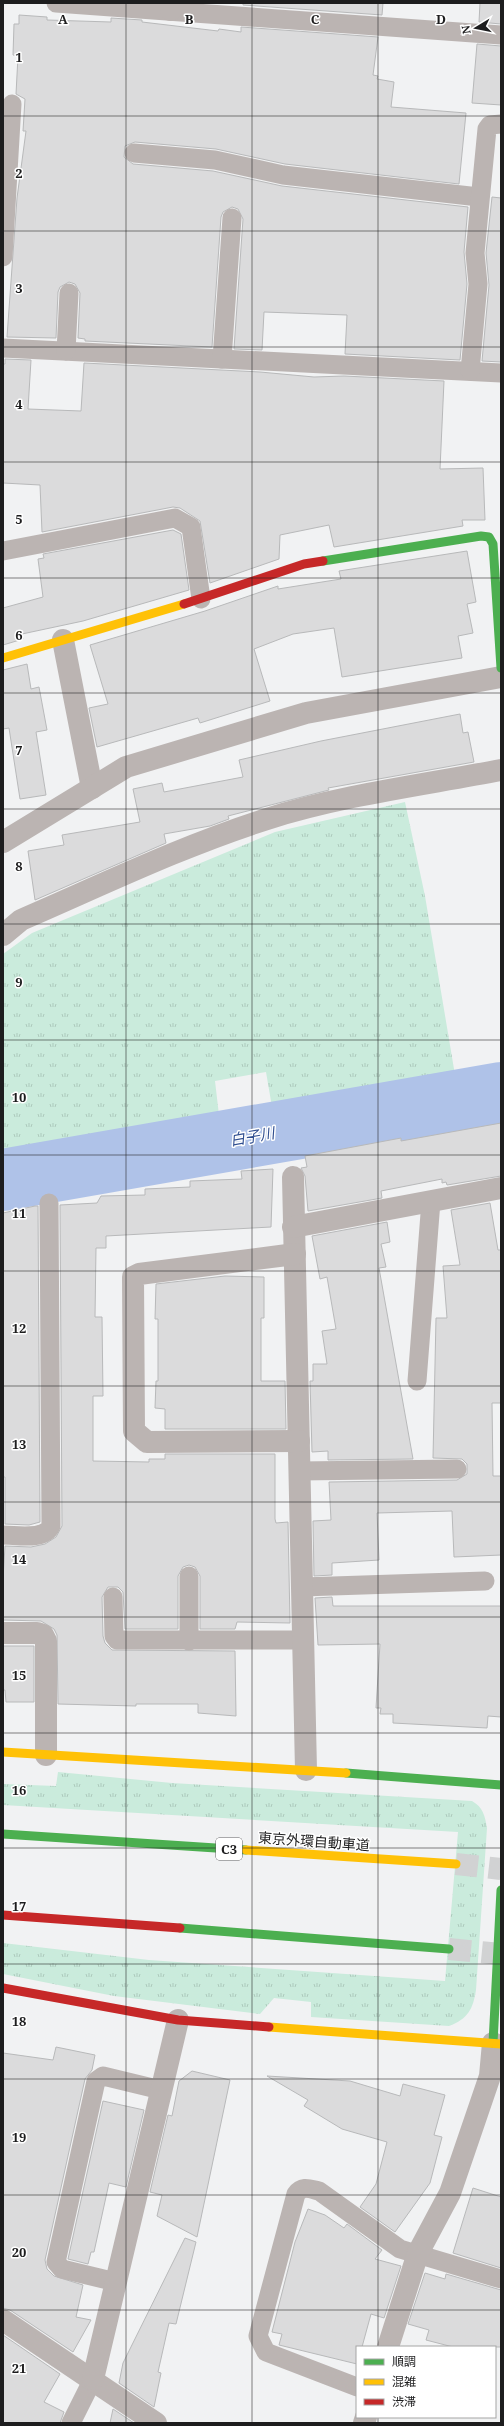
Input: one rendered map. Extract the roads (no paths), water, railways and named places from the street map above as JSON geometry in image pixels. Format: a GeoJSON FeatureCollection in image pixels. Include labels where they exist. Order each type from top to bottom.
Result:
{"type":"FeatureCollection","features":[{"type":"Feature","properties":{"kind":"main road"},"geometry":{"type":"LineString","coordinates":[[3,658],[201,599],[304,564],[481,536],[489,538],[493,544],[501,668]]}},
{"type":"Feature","properties":{"kind":"main road"},"geometry":{"type":"LineString","coordinates":[[3,1752],[306,1770],[501,1785]]}},
{"type":"Feature","properties":{"kind":"main road","name":"東京外環自動車道"},"geometry":{"type":"LineString","coordinates":[[3,1834],[456,1864]]}},
{"type":"Feature","properties":{"kind":"main road"},"geometry":{"type":"LineString","coordinates":[[3,1988],[178,2020],[497,2044],[501,1890]]}},
{"type":"Feature","properties":{"kind":"main road"},"geometry":{"type":"LineString","coordinates":[[3,1915],[448,1949]]}},
{"type":"Feature","properties":{"kind":"street"},"geometry":{"type":"LineString","coordinates":[[63,640],[92,788]]}},
{"type":"Feature","properties":{"kind":"street"},"geometry":{"type":"LineString","coordinates":[[3,842],[126,767],[306,713],[501,677]]}},
{"type":"Feature","properties":{"kind":"street"},"geometry":{"type":"LineString","coordinates":[[3,935],[20,920],[202,842],[268,818],[343,800],[501,770]]}},
{"type":"Feature","properties":{"kind":"street"},"geometry":{"type":"LineString","coordinates":[[293,1177],[306,1770]]}},
{"type":"Feature","properties":{"kind":"street"},"geometry":{"type":"LineString","coordinates":[[294,1227],[501,1188]]}},
{"type":"Feature","properties":{"kind":"street"},"geometry":{"type":"LineString","coordinates":[[295,1254],[139,1274],[133,1277],[131,1281],[134,1431],[147,1442],[299,1441]]}},
{"type":"Feature","properties":{"kind":"street"},"geometry":{"type":"LineString","coordinates":[[3,1633],[36,1633],[43,1635],[46,1641],[46,1755]]}},
{"type":"Feature","properties":{"kind":"street"},"geometry":{"type":"LineString","coordinates":[[93,2379],[178,2020]]}},
{"type":"Feature","properties":{"kind":"street"},"geometry":{"type":"LineString","coordinates":[[388,2346],[418,2252],[450,2193],[490,2076],[497,2044]]}},
{"type":"Feature","properties":{"kind":"street"},"geometry":{"type":"LineString","coordinates":[[3,2320],[93,2379],[156,2423]]}},
{"type":"Feature","properties":{"kind":"lane"},"geometry":{"type":"LineString","coordinates":[[56,3],[171,6],[501,35]]}},
{"type":"Feature","properties":{"kind":"lane"},"geometry":{"type":"LineString","coordinates":[[3,257],[12,104]]}},
{"type":"Feature","properties":{"kind":"lane"},"geometry":{"type":"LineString","coordinates":[[470,371],[478,284],[475,253],[479,197],[488,129],[495,124],[501,124]]}},
{"type":"Feature","properties":{"kind":"lane"},"geometry":{"type":"LineString","coordinates":[[134,154],[215,160],[283,175],[479,197]]}},
{"type":"Feature","properties":{"kind":"lane"},"geometry":{"type":"LineString","coordinates":[[222,359],[232,218]]}},
{"type":"Feature","properties":{"kind":"lane"},"geometry":{"type":"LineString","coordinates":[[66,351],[69,293]]}},
{"type":"Feature","properties":{"kind":"lane"},"geometry":{"type":"LineString","coordinates":[[3,348],[501,373]]}},
{"type":"Feature","properties":{"kind":"lane"},"geometry":{"type":"LineString","coordinates":[[3,551],[175,518],[191,526],[201,599]]}},
{"type":"Feature","properties":{"kind":"lane"},"geometry":{"type":"LineString","coordinates":[[418,1381],[431,1201]]}},
{"type":"Feature","properties":{"kind":"lane"},"geometry":{"type":"LineString","coordinates":[[3,1535],[42,1535],[48,1531],[51,1526],[49,1203]]}},
{"type":"Feature","properties":{"kind":"lane"},"geometry":{"type":"LineString","coordinates":[[299,1471],[457,1469]]}},
{"type":"Feature","properties":{"kind":"lane"},"geometry":{"type":"LineString","coordinates":[[189,1576],[189,1641]]}},
{"type":"Feature","properties":{"kind":"lane"},"geometry":{"type":"LineString","coordinates":[[302,1587],[485,1581]]}},
{"type":"Feature","properties":{"kind":"lane"},"geometry":{"type":"LineString","coordinates":[[113,1597],[114,1636],[117,1640],[303,1640]]}},
{"type":"Feature","properties":{"kind":"lane"},"geometry":{"type":"LineString","coordinates":[[116,2282],[62,2269],[56,2262],[96,2081],[102,2076],[161,2090]]}},
{"type":"Feature","properties":{"kind":"lane"},"geometry":{"type":"LineString","coordinates":[[356,2387],[266,2352],[258,2336],[296,2194],[300,2189],[306,2188],[319,2191],[400,2249],[418,2252],[501,2279]]}},
{"type":"Feature","properties":{"kind":"lane"},"geometry":{"type":"LineString","coordinates":[[71,2423],[93,2379]]}},
{"type":"Feature","properties":{"kind":"waterway","name":"白子川"},"geometry":{"type":"LineString","coordinates":[[3,1180],[501,1093]]}},
{"type":"Feature","properties":{"kind":"tunnel"},"geometry":{"type":"LineString","coordinates":[[456,1864],[501,1869]]}},
{"type":"Feature","properties":{"kind":"tunnel"},"geometry":{"type":"LineString","coordinates":[[449,1949],[501,1954]]}}]}
